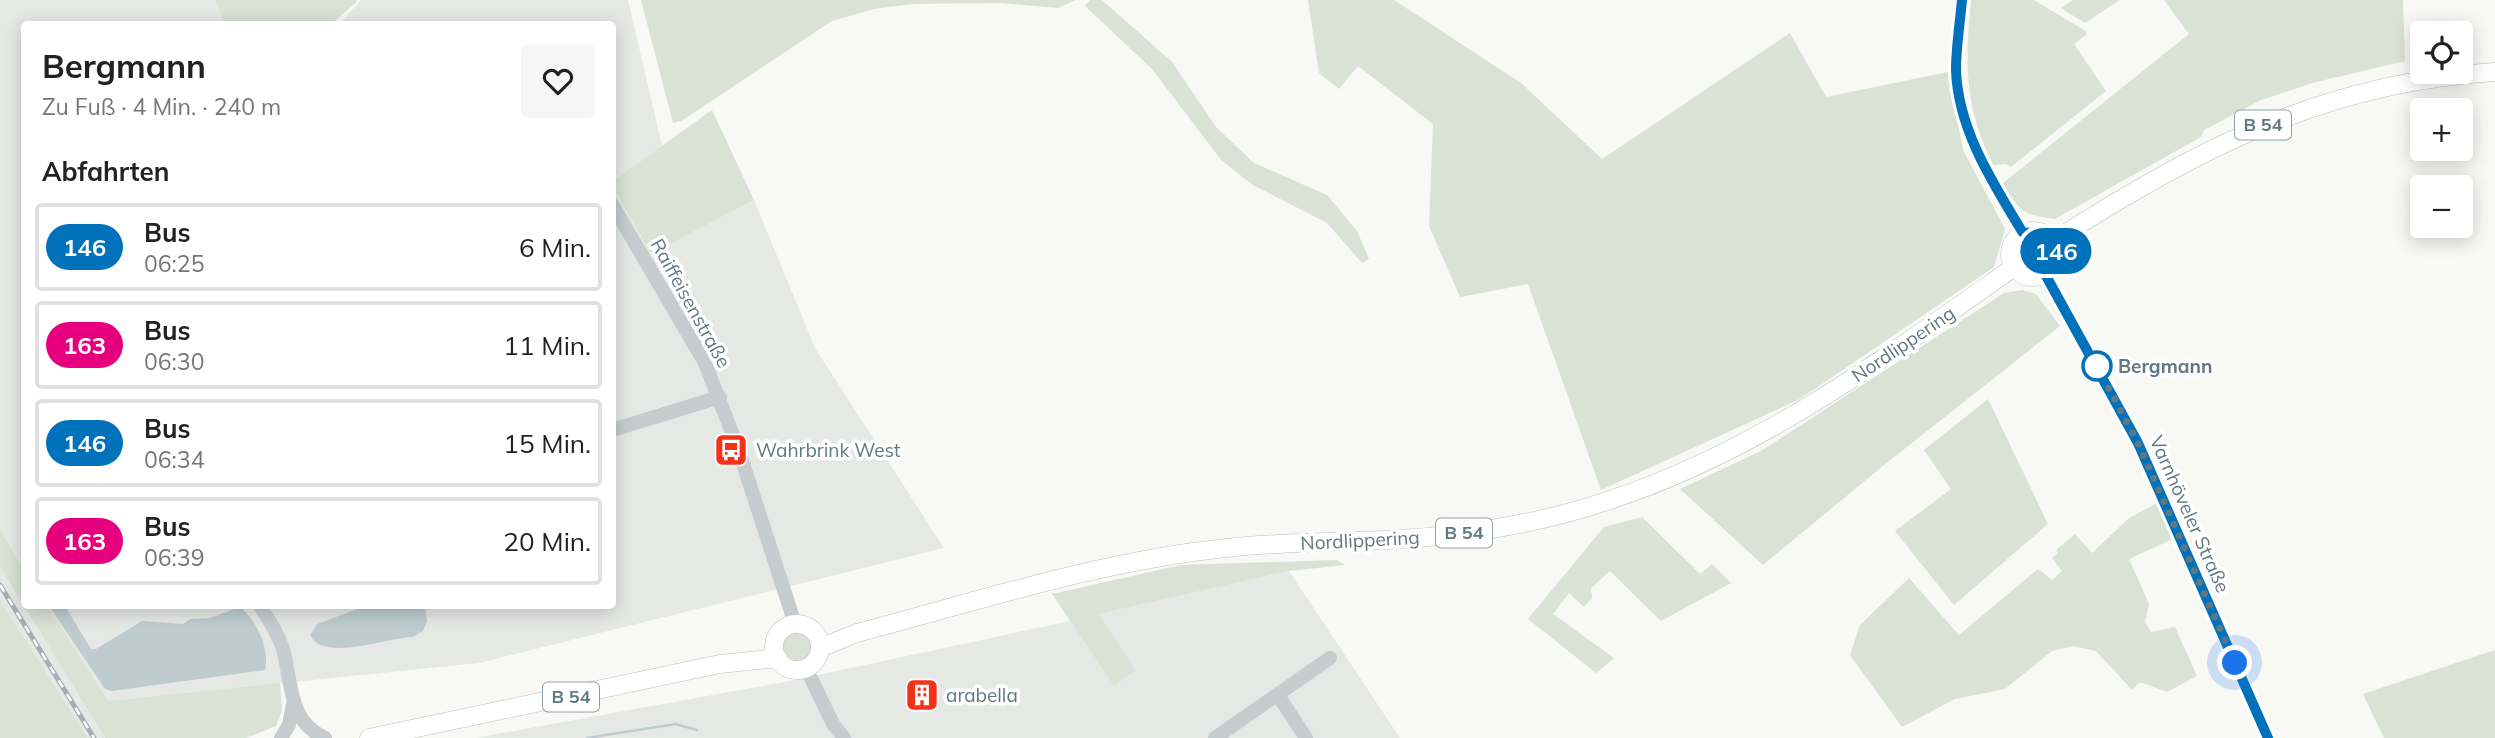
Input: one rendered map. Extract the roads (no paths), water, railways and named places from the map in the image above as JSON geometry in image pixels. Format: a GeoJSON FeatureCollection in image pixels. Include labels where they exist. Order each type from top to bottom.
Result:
{"type":"FeatureCollection","features":[{"type":"Feature","properties":{"kind":"main road","name":"B 54"},"geometry":{"type":"LineString","coordinates":[[2053,241],[2187,161],[2309,106],[2416,81],[2495,72]]}},
{"type":"Feature","properties":{"kind":"main road"},"geometry":{"type":"LineString","coordinates":[[2039,232],[2053,241],[2055,262],[2045,274],[2028,277],[2014,267],[2010,251],[2014,240],[2023,233],[2039,232]]}},
{"type":"Feature","properties":{"kind":"main road","name":"Nordlippering"},"geometry":{"type":"LineString","coordinates":[[818,641],[1157,557],[1239,547],[1458,534],[1541,519],[1604,502],[1708,462],[1810,406],[2014,267]]}},
{"type":"Feature","properties":{"kind":"main road"},"geometry":{"type":"LineString","coordinates":[[795,624],[804,625],[818,641],[815,661],[806,668],[792,669],[776,651],[782,630],[795,624]]}},
{"type":"Feature","properties":{"kind":"main road","name":"B 54"},"geometry":{"type":"LineString","coordinates":[[369,738],[776,651]]}},
{"type":"Feature","properties":{"kind":"street"},"geometry":{"type":"LineString","coordinates":[[1962,0],[1956,71],[1959,97],[1976,150],[2023,233]]}},
{"type":"Feature","properties":{"kind":"street","name":"Raiffeisenstraße"},"geometry":{"type":"LineString","coordinates":[[616,211],[705,363],[720,397],[795,624]]}},
{"type":"Feature","properties":{"kind":"street","name":"Varnhöveler Straße"},"geometry":{"type":"LineString","coordinates":[[2045,274],[2138,443],[2268,738]]}},
{"type":"Feature","properties":{"kind":"street"},"geometry":{"type":"LineString","coordinates":[[616,429],[720,397]]}},
{"type":"Feature","properties":{"kind":"street"},"geometry":{"type":"LineString","coordinates":[[262,609],[283,651],[293,704],[306,726],[325,738]]}},
{"type":"Feature","properties":{"kind":"street"},"geometry":{"type":"LineString","coordinates":[[1215,738],[1330,658]]}},
{"type":"Feature","properties":{"kind":"street"},"geometry":{"type":"LineString","coordinates":[[806,668],[833,724],[844,738]]}},
{"type":"Feature","properties":{"kind":"street"},"geometry":{"type":"LineString","coordinates":[[1278,695],[1306,738]]}},
{"type":"Feature","properties":{"kind":"street"},"geometry":{"type":"LineString","coordinates":[[281,738],[289,725],[293,704]]}},
{"type":"Feature","properties":{"kind":"waterway"},"geometry":{"type":"LineString","coordinates":[[587,738],[676,724],[697,730]]}},
{"type":"Feature","properties":{"kind":"railway"},"geometry":{"type":"LineString","coordinates":[[0,585],[94,738]]}},
{"type":"Feature","properties":{"kind":"place","name":"Bergmann"},"geometry":{"type":"Point","coordinates":[2097,366]}},
{"type":"Feature","properties":{"kind":"place","name":"Wahrbrink West"},"geometry":{"type":"Point","coordinates":[731,450]}},
{"type":"Feature","properties":{"kind":"place","name":"arabella"},"geometry":{"type":"Point","coordinates":[922,695]}}]}
